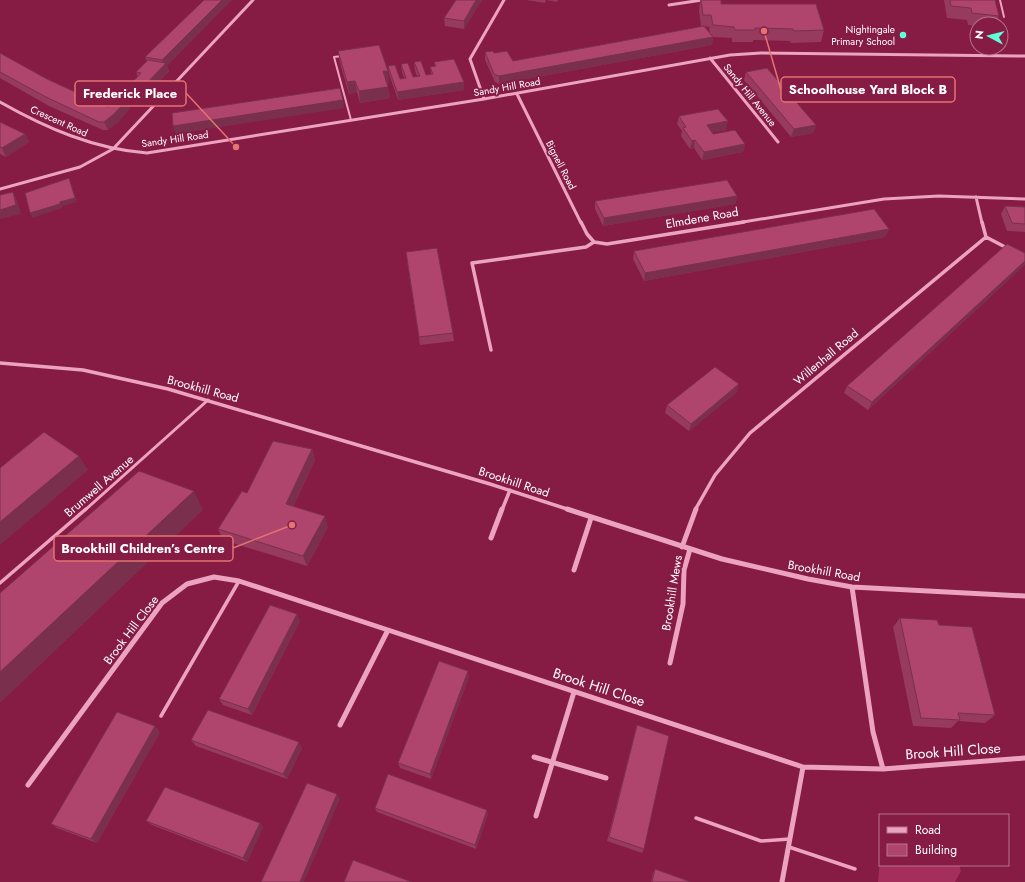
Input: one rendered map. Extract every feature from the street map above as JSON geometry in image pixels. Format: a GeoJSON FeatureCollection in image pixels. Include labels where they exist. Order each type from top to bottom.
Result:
{"type":"FeatureCollection","features":[{"type":"Feature","properties":{"kind":"street"},"geometry":{"type":"LineString","coordinates":[[0,189],[80,167],[112,150],[253,0]]}},
{"type":"Feature","properties":{"kind":"street"},"geometry":{"type":"LineString","coordinates":[[484,100],[470,63],[470,59],[504,0]]}},
{"type":"Feature","properties":{"kind":"street"},"geometry":{"type":"LineString","coordinates":[[669,5],[702,0]]}},
{"type":"Feature","properties":{"kind":"street","name":"Sandy Hill Road"},"geometry":{"type":"LineString","coordinates":[[112,150],[147,152],[484,100],[710,58],[761,53],[1025,56]]}},
{"type":"Feature","properties":{"kind":"street","name":"Sandy Hill Avenue"},"geometry":{"type":"LineString","coordinates":[[710,58],[778,142]]}},
{"type":"Feature","properties":{"kind":"street","name":"Bignell Road"},"geometry":{"type":"LineString","coordinates":[[517,94],[587,234],[594,242]]}},
{"type":"Feature","properties":{"kind":"street","name":"Crescent Road"},"geometry":{"type":"LineString","coordinates":[[0,102],[67,134],[112,150]]}},
{"type":"Feature","properties":{"kind":"street","name":"Elmdene Road"},"geometry":{"type":"LineString","coordinates":[[491,350],[472,263],[586,247],[594,242],[607,244],[884,199],[939,196],[1025,199]]}},
{"type":"Feature","properties":{"kind":"street"},"geometry":{"type":"LineString","coordinates":[[976,197],[986,237],[1012,251]]}},
{"type":"Feature","properties":{"kind":"street","name":"Willenhall Road"},"geometry":{"type":"LineString","coordinates":[[682,547],[696,509],[715,475],[750,434],[986,237]]}},
{"type":"Feature","properties":{"kind":"street","name":"Brookhill Road"},"geometry":{"type":"LineString","coordinates":[[0,363],[77,370],[110,375],[208,400],[510,490],[682,547],[824,583],[852,588],[1025,596]]}},
{"type":"Feature","properties":{"kind":"street"},"geometry":{"type":"LineString","coordinates":[[491,538],[510,490]]}},
{"type":"Feature","properties":{"kind":"street"},"geometry":{"type":"LineString","coordinates":[[574,570],[591,518]]}},
{"type":"Feature","properties":{"kind":"street","name":"Brookhill Mews"},"geometry":{"type":"LineString","coordinates":[[670,663],[683,604],[684,570],[690,549]]}},
{"type":"Feature","properties":{"kind":"street","name":"Brook Hill Close"},"geometry":{"type":"LineString","coordinates":[[28,785],[162,602],[187,584],[214,577],[239,581],[803,767],[883,769],[1025,758]]}},
{"type":"Feature","properties":{"kind":"street"},"geometry":{"type":"LineString","coordinates":[[852,588],[873,732],[883,769]]}},
{"type":"Feature","properties":{"kind":"street"},"geometry":{"type":"LineString","coordinates":[[340,725],[388,630]]}},
{"type":"Feature","properties":{"kind":"street"},"geometry":{"type":"LineString","coordinates":[[536,816],[574,692]]}},
{"type":"Feature","properties":{"kind":"street"},"geometry":{"type":"LineString","coordinates":[[534,757],[606,778]]}},
{"type":"Feature","properties":{"kind":"street"},"geometry":{"type":"LineString","coordinates":[[782,882],[803,767]]}},
{"type":"Feature","properties":{"kind":"lane"},"geometry":{"type":"LineString","coordinates":[[1000,0],[1004,16]]}},
{"type":"Feature","properties":{"kind":"lane"},"geometry":{"type":"LineString","coordinates":[[347,55],[334,57],[351,120]]}},
{"type":"Feature","properties":{"kind":"lane","name":"Brumwell Avenue"},"geometry":{"type":"LineString","coordinates":[[0,583],[123,478],[208,400]]}},
{"type":"Feature","properties":{"kind":"lane"},"geometry":{"type":"LineString","coordinates":[[162,716],[239,581]]}},
{"type":"Feature","properties":{"kind":"lane"},"geometry":{"type":"LineString","coordinates":[[696,818],[761,841],[790,839]]}},
{"type":"Feature","properties":{"kind":"lane"},"geometry":{"type":"LineString","coordinates":[[789,847],[855,869]]}},
{"type":"Feature","properties":{"kind":"shaded area"},"geometry":{"type":"Polygon","coordinates":[[[879,866],[959,866],[961,871],[955,882],[878,882],[879,866]]]}},
{"type":"Feature","properties":{"kind":"building"},"geometry":{"type":"Polygon","coordinates":[[[204,0],[222,0],[162,60],[145,57],[204,0]]]}},
{"type":"Feature","properties":{"kind":"building"},"geometry":{"type":"Polygon","coordinates":[[[456,0],[476,0],[464,21],[444,18],[456,0]]]}},
{"type":"Feature","properties":{"kind":"building"},"geometry":{"type":"Polygon","coordinates":[[[701,0],[721,0],[721,4],[816,4],[824,30],[794,31],[793,29],[755,28],[755,30],[735,30],[734,27],[713,25],[711,15],[703,15],[701,0]]]}},
{"type":"Feature","properties":{"kind":"building"},"geometry":{"type":"Polygon","coordinates":[[[950,0],[995,0],[999,16],[972,13],[971,8],[951,6],[950,0]]]}},
{"type":"Feature","properties":{"kind":"building"},"geometry":{"type":"Polygon","coordinates":[[[704,26],[713,37],[499,76],[494,74],[485,52],[493,51],[494,53],[507,51],[513,61],[704,26]]]}},
{"type":"Feature","properties":{"kind":"building"},"geometry":{"type":"Polygon","coordinates":[[[379,45],[388,71],[383,71],[388,87],[359,91],[355,81],[347,82],[338,51],[379,45]]]}},
{"type":"Feature","properties":{"kind":"building"},"geometry":{"type":"Polygon","coordinates":[[[0,53],[47,79],[108,107],[119,98],[127,100],[104,122],[99,122],[46,97],[0,72],[0,53]]]}},
{"type":"Feature","properties":{"kind":"building"},"geometry":{"type":"Polygon","coordinates":[[[454,59],[464,82],[397,92],[388,66],[395,65],[400,79],[406,78],[401,64],[408,63],[413,77],[420,76],[414,62],[421,61],[426,75],[433,74],[430,67],[436,66],[434,62],[454,59]]]}},
{"type":"Feature","properties":{"kind":"building"},"geometry":{"type":"Polygon","coordinates":[[[148,60],[166,63],[140,90],[127,88],[141,73],[136,72],[148,60]]]}},
{"type":"Feature","properties":{"kind":"building"},"geometry":{"type":"Polygon","coordinates":[[[767,68],[816,125],[794,129],[746,72],[767,68]]]}},
{"type":"Feature","properties":{"kind":"building"},"geometry":{"type":"Polygon","coordinates":[[[340,88],[343,100],[173,126],[172,113],[340,88]]]}},
{"type":"Feature","properties":{"kind":"building"},"geometry":{"type":"Polygon","coordinates":[[[718,109],[728,121],[707,125],[713,134],[735,130],[745,144],[704,152],[695,140],[692,141],[683,128],[686,127],[679,116],[718,109]]]}},
{"type":"Feature","properties":{"kind":"building"},"geometry":{"type":"Polygon","coordinates":[[[0,122],[25,134],[2,148],[0,147],[0,122]]]}},
{"type":"Feature","properties":{"kind":"building"},"geometry":{"type":"Polygon","coordinates":[[[69,178],[75,198],[30,213],[25,193],[69,178]]]}},
{"type":"Feature","properties":{"kind":"building"},"geometry":{"type":"Polygon","coordinates":[[[727,180],[737,196],[604,218],[595,201],[727,180]]]}},
{"type":"Feature","properties":{"kind":"building"},"geometry":{"type":"Polygon","coordinates":[[[13,192],[16,205],[0,210],[0,195],[13,192]]]}},
{"type":"Feature","properties":{"kind":"building"},"geometry":{"type":"Polygon","coordinates":[[[1005,206],[1025,207],[1025,224],[1012,223],[1005,206]]]}},
{"type":"Feature","properties":{"kind":"building"},"geometry":{"type":"Polygon","coordinates":[[[874,209],[889,229],[645,273],[634,251],[874,209]]]}},
{"type":"Feature","properties":{"kind":"building"},"geometry":{"type":"Polygon","coordinates":[[[1007,244],[1025,253],[1025,261],[872,402],[847,386],[1007,244]]]}},
{"type":"Feature","properties":{"kind":"building"},"geometry":{"type":"Polygon","coordinates":[[[437,248],[453,333],[419,337],[406,252],[437,248]]]}},
{"type":"Feature","properties":{"kind":"building"},"geometry":{"type":"Polygon","coordinates":[[[715,367],[739,384],[691,424],[667,405],[715,367]]]}},
{"type":"Feature","properties":{"kind":"building"},"geometry":{"type":"Polygon","coordinates":[[[44,432],[79,456],[0,522],[0,468],[44,432]]]}},
{"type":"Feature","properties":{"kind":"building"},"geometry":{"type":"Polygon","coordinates":[[[273,441],[312,449],[286,504],[325,516],[303,556],[218,529],[242,491],[247,493],[273,441]]]}},
{"type":"Feature","properties":{"kind":"building"},"geometry":{"type":"Polygon","coordinates":[[[139,471],[194,491],[0,672],[0,593],[139,471]]]}},
{"type":"Feature","properties":{"kind":"building"},"geometry":{"type":"Polygon","coordinates":[[[270,605],[297,614],[248,709],[219,699],[270,605]]]}},
{"type":"Feature","properties":{"kind":"building"},"geometry":{"type":"Polygon","coordinates":[[[900,618],[937,620],[939,625],[972,627],[995,715],[958,713],[960,720],[921,718],[900,618]]]}},
{"type":"Feature","properties":{"kind":"building"},"geometry":{"type":"Polygon","coordinates":[[[439,661],[468,671],[430,774],[398,763],[439,661]]]}},
{"type":"Feature","properties":{"kind":"building"},"geometry":{"type":"Polygon","coordinates":[[[208,710],[299,742],[283,774],[191,740],[208,710]]]}},
{"type":"Feature","properties":{"kind":"building"},"geometry":{"type":"Polygon","coordinates":[[[117,712],[155,726],[91,839],[51,824],[117,712]]]}},
{"type":"Feature","properties":{"kind":"building"},"geometry":{"type":"Polygon","coordinates":[[[637,725],[669,736],[644,849],[609,837],[637,725]]]}},
{"type":"Feature","properties":{"kind":"building"},"geometry":{"type":"Polygon","coordinates":[[[388,774],[487,810],[475,845],[375,808],[388,774]]]}},
{"type":"Feature","properties":{"kind":"building"},"geometry":{"type":"Polygon","coordinates":[[[307,783],[337,794],[300,882],[261,882],[307,783]]]}},
{"type":"Feature","properties":{"kind":"building"},"geometry":{"type":"Polygon","coordinates":[[[165,787],[260,823],[243,858],[146,821],[165,787]]]}},
{"type":"Feature","properties":{"kind":"building"},"geometry":{"type":"Polygon","coordinates":[[[353,860],[412,882],[344,882],[353,860]]]}},
{"type":"Feature","properties":{"kind":"building"},"geometry":{"type":"Polygon","coordinates":[[[655,869],[691,882],[652,882],[655,869]]]}},
{"type":"Feature","properties":{"kind":"place","name":"Schoolhouse Yard Block B"},"geometry":{"type":"Point","coordinates":[764,31]}},
{"type":"Feature","properties":{"kind":"place","name":"Nightingale Primary School"},"geometry":{"type":"Point","coordinates":[903,35]}},
{"type":"Feature","properties":{"kind":"place","name":"Frederick Place"},"geometry":{"type":"Point","coordinates":[236,147]}},
{"type":"Feature","properties":{"kind":"place","name":"Brookhill Children’s Centre"},"geometry":{"type":"Point","coordinates":[292,525]}}]}
